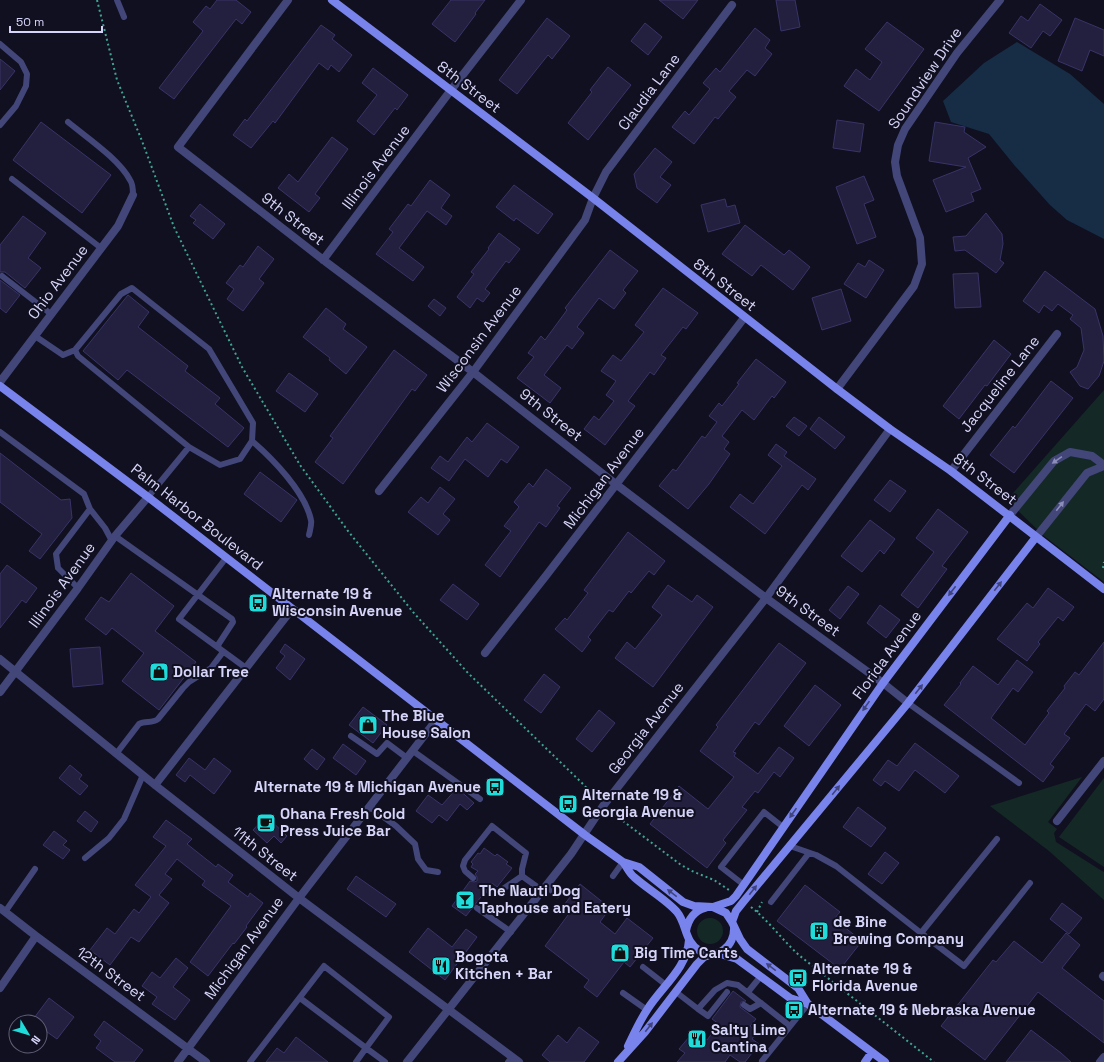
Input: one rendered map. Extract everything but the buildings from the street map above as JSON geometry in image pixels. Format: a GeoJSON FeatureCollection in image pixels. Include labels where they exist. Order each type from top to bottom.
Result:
{"type":"FeatureCollection","features":[{"type":"Feature","properties":{"kind":"street","name":"9th Street"},"geometry":{"type":"LineString","coordinates":[[288,0],[178,147],[323,260],[473,372],[617,485],[908,703]]}},
{"type":"Feature","properties":{"kind":"street","name":"8th Street"},"geometry":{"type":"LineString","coordinates":[[332,0],[592,198],[837,389],[1010,515],[1036,537],[1104,589]]}},
{"type":"Feature","properties":{"kind":"street","name":"Illinois Avenue"},"geometry":{"type":"LineString","coordinates":[[323,260],[521,0]]}},
{"type":"Feature","properties":{"kind":"street","name":"Soundview Drive"},"geometry":{"type":"LineString","coordinates":[[837,389],[914,286],[922,264],[920,238],[897,176],[895,162],[898,145],[905,129],[957,53],[1000,0]]}},
{"type":"Feature","properties":{"kind":"street","name":"Claudia Lane"},"geometry":{"type":"LineString","coordinates":[[592,198],[606,172],[732,5]]}},
{"type":"Feature","properties":{"kind":"street","name":"Ohio Avenue"},"geometry":{"type":"LineString","coordinates":[[0,382],[118,226],[133,195]]}},
{"type":"Feature","properties":{"kind":"street","name":"Wisconsin Avenue"},"geometry":{"type":"LineString","coordinates":[[379,491],[473,372],[585,220],[592,198]]}},
{"type":"Feature","properties":{"kind":"street","name":"Michigan Avenue"},"geometry":{"type":"LineString","coordinates":[[485,653],[503,633],[744,318]]}},
{"type":"Feature","properties":{"kind":"street","name":"Jacqueline Lane"},"geometry":{"type":"LineString","coordinates":[[950,471],[1057,334]]}},
{"type":"Feature","properties":{"kind":"street","name":"Palm Harbor Boulevard"},"geometry":{"type":"LineString","coordinates":[[0,386],[148,497],[623,862],[639,867],[683,902],[694,906],[710,907]]}},
{"type":"Feature","properties":{"kind":"street","name":"Georgia Avenue"},"geometry":{"type":"LineString","coordinates":[[407,1062],[545,889],[585,834],[603,806],[766,598],[890,428]]}},
{"type":"Feature","properties":{"kind":"street","name":"Florida Avenue"},"geometry":{"type":"LineString","coordinates":[[710,907],[731,901],[736,896],[883,683],[1010,515],[1054,461],[1070,452],[1092,456],[1104,466],[1087,473],[908,703],[736,911],[733,924]]}},
{"type":"Feature","properties":{"kind":"street","name":"Illinois Avenue"},"geometry":{"type":"LineString","coordinates":[[0,692],[78,588],[113,538],[148,497]]}},
{"type":"Feature","properties":{"kind":"street"},"geometry":{"type":"LineString","coordinates":[[155,785],[292,609]]}},
{"type":"Feature","properties":{"kind":"street","name":"11th Street"},"geometry":{"type":"LineString","coordinates":[[0,659],[116,754],[299,898],[448,1009],[510,1059],[519,1062]]}},
{"type":"Feature","properties":{"kind":"street","name":"Michigan Avenue"},"geometry":{"type":"LineString","coordinates":[[178,1062],[299,898],[437,719]]}},
{"type":"Feature","properties":{"kind":"street"},"geometry":{"type":"LineString","coordinates":[[1057,821],[1104,761]]}},
{"type":"Feature","properties":{"kind":"street","name":"Palm Harbor Boulevard"},"geometry":{"type":"LineString","coordinates":[[623,862],[632,876],[676,911],[682,921],[687,937]]}},
{"type":"Feature","properties":{"kind":"street"},"geometry":{"type":"LineString","coordinates":[[620,1059],[647,1010],[681,965],[686,955],[688,923],[692,915],[698,910],[710,907],[726,913],[747,949],[798,988],[808,1004]]}},
{"type":"Feature","properties":{"kind":"street","name":"12th Street"},"geometry":{"type":"LineString","coordinates":[[2,910],[206,1062]]}},
{"type":"Feature","properties":{"kind":"street"},"geometry":{"type":"LineString","coordinates":[[620,1059],[645,1032],[697,964],[704,958],[730,945],[733,936],[733,924]]}},
{"type":"Feature","properties":{"kind":"street"},"geometry":{"type":"LineString","coordinates":[[0,988],[36,936]]}},
{"type":"Feature","properties":{"kind":"street"},"geometry":{"type":"LineString","coordinates":[[687,937],[700,951],[708,954],[714,953],[737,959],[790,998],[808,1004],[885,1062]]}},
{"type":"Feature","properties":{"kind":"street"},"geometry":{"type":"LineString","coordinates":[[865,1062],[872,1052]]}},
{"type":"Feature","properties":{"kind":"street"},"geometry":{"type":"LineString","coordinates":[[1100,1062],[1104,1057]]}},
{"type":"Feature","properties":{"kind":"lane"},"geometry":{"type":"LineString","coordinates":[[117,0],[124,17]]}},
{"type":"Feature","properties":{"kind":"lane"},"geometry":{"type":"LineString","coordinates":[[0,44],[21,62],[27,74],[26,86],[16,106],[0,125]]}},
{"type":"Feature","properties":{"kind":"lane"},"geometry":{"type":"LineString","coordinates":[[68,122],[114,159],[130,180],[133,188],[133,195]]}},
{"type":"Feature","properties":{"kind":"lane"},"geometry":{"type":"LineString","coordinates":[[12,179],[101,248]]}},
{"type":"Feature","properties":{"kind":"lane"},"geometry":{"type":"LineString","coordinates":[[2,276],[51,314]]}},
{"type":"Feature","properties":{"kind":"lane"},"geometry":{"type":"LineString","coordinates":[[35,336],[63,355],[75,350],[121,294],[132,288],[209,348],[253,423],[252,441],[240,459],[220,465],[189,447],[78,356],[75,350]]}},
{"type":"Feature","properties":{"kind":"lane"},"geometry":{"type":"LineString","coordinates":[[0,432],[84,494],[90,509],[113,538],[232,619],[233,622],[218,645],[221,650]]}},
{"type":"Feature","properties":{"kind":"lane"},"geometry":{"type":"LineString","coordinates":[[252,441],[272,458],[302,498],[311,521],[309,535]]}},
{"type":"Feature","properties":{"kind":"lane"},"geometry":{"type":"LineString","coordinates":[[148,497],[189,447]]}},
{"type":"Feature","properties":{"kind":"lane"},"geometry":{"type":"LineString","coordinates":[[78,588],[58,568],[56,554],[90,509]]}},
{"type":"Feature","properties":{"kind":"lane"},"geometry":{"type":"LineString","coordinates":[[226,558],[179,619],[246,668]]}},
{"type":"Feature","properties":{"kind":"lane"},"geometry":{"type":"LineString","coordinates":[[116,754],[139,724],[142,722],[152,722],[158,719],[182,688],[211,668],[221,650]]}},
{"type":"Feature","properties":{"kind":"lane"},"geometry":{"type":"LineString","coordinates":[[908,703],[1019,783]]}},
{"type":"Feature","properties":{"kind":"lane"},"geometry":{"type":"LineString","coordinates":[[351,736],[377,754],[387,744],[407,758]]}},
{"type":"Feature","properties":{"kind":"lane"},"geometry":{"type":"LineString","coordinates":[[413,751],[480,800]]}},
{"type":"Feature","properties":{"kind":"lane"},"geometry":{"type":"LineString","coordinates":[[85,858],[109,838],[124,819],[143,775]]}},
{"type":"Feature","properties":{"kind":"lane"},"geometry":{"type":"LineString","coordinates":[[370,807],[396,826],[415,844],[418,859],[426,870],[438,872]]}},
{"type":"Feature","properties":{"kind":"lane"},"geometry":{"type":"LineString","coordinates":[[744,885],[721,867],[764,812],[783,827]]}},
{"type":"Feature","properties":{"kind":"lane"},"geometry":{"type":"LineString","coordinates":[[473,878],[463,866],[465,860],[492,826],[526,853],[522,876]]}},
{"type":"Feature","properties":{"kind":"lane"},"geometry":{"type":"LineString","coordinates":[[921,933],[997,839]]}},
{"type":"Feature","properties":{"kind":"lane"},"geometry":{"type":"LineString","coordinates":[[790,846],[836,866],[964,966],[1030,883]]}},
{"type":"Feature","properties":{"kind":"lane"},"geometry":{"type":"LineString","coordinates":[[771,902],[809,853]]}},
{"type":"Feature","properties":{"kind":"lane"},"geometry":{"type":"LineString","coordinates":[[613,876],[623,862]]}},
{"type":"Feature","properties":{"kind":"lane"},"geometry":{"type":"LineString","coordinates":[[2,910],[35,869]]}},
{"type":"Feature","properties":{"kind":"lane"},"geometry":{"type":"LineString","coordinates":[[522,876],[557,895]]}},
{"type":"Feature","properties":{"kind":"lane"},"geometry":{"type":"LineString","coordinates":[[487,890],[494,893],[500,891],[522,876]]}},
{"type":"Feature","properties":{"kind":"lane"},"geometry":{"type":"LineString","coordinates":[[477,908],[510,932]]}},
{"type":"Feature","properties":{"kind":"lane"},"geometry":{"type":"LineString","coordinates":[[250,1062],[324,966],[390,1017],[356,1062]]}},
{"type":"Feature","properties":{"kind":"lane"},"geometry":{"type":"LineString","coordinates":[[643,967],[666,985]]}},
{"type":"Feature","properties":{"kind":"lane"},"geometry":{"type":"LineString","coordinates":[[748,992],[760,976]]}},
{"type":"Feature","properties":{"kind":"lane"},"geometry":{"type":"LineString","coordinates":[[698,1009],[715,990],[720,987],[727,984],[738,985],[790,1026]]}},
{"type":"Feature","properties":{"kind":"lane"},"geometry":{"type":"LineString","coordinates":[[676,992],[708,1016],[729,993],[720,987]]}},
{"type":"Feature","properties":{"kind":"lane"},"geometry":{"type":"LineString","coordinates":[[623,993],[647,1010]]}},
{"type":"Feature","properties":{"kind":"lane"},"geometry":{"type":"LineString","coordinates":[[300,998],[385,1062]]}},
{"type":"Feature","properties":{"kind":"lane"},"geometry":{"type":"LineString","coordinates":[[744,1005],[750,1009],[761,1003]]}},
{"type":"Feature","properties":{"kind":"lane"},"geometry":{"type":"LineString","coordinates":[[762,1061],[808,1004]]}},
{"type":"Feature","properties":{"kind":"path"},"geometry":{"type":"LineString","coordinates":[[97,0],[117,80],[142,141],[174,227],[242,367],[300,465],[348,531],[412,612],[468,674],[578,778],[603,806],[681,864],[694,872],[714,880],[736,896]]}},
{"type":"Feature","properties":{"kind":"path"},"geometry":{"type":"LineString","coordinates":[[1103,568],[1104,562]]}},
{"type":"Feature","properties":{"kind":"path"},"geometry":{"type":"LineString","coordinates":[[744,901],[760,914],[785,942],[800,956],[934,1062]]}},
{"type":"Feature","properties":{"kind":"green space"},"geometry":{"type":"Polygon","coordinates":[[[1104,390],[1104,582],[1044,536],[1007,500],[1104,390]]]}},
{"type":"Feature","properties":{"kind":"green space"},"geometry":{"type":"Polygon","coordinates":[[[1082,777],[1048,822],[1057,829],[1054,833],[1056,842],[1104,872],[1104,900],[1049,851],[990,806],[1082,777]]]}},
{"type":"Feature","properties":{"kind":"green space"},"geometry":{"type":"Polygon","coordinates":[[[1104,778],[1104,867],[1059,837],[1104,778]]]}},
{"type":"Feature","properties":{"kind":"green space"},"geometry":{"type":"Polygon","coordinates":[[[710,918],[719,922],[723,931],[719,940],[710,944],[701,940],[697,931],[701,922],[710,918]]]}},
{"type":"Feature","properties":{"kind":"water"},"geometry":{"type":"Polygon","coordinates":[[[1017,42],[1070,74],[1104,104],[1104,239],[1067,220],[1050,205],[989,134],[951,122],[943,101],[984,63],[1017,42]]]}},
{"type":"Feature","properties":{"kind":"place","name":"Alternate 19 & Wisconsin Avenue"},"geometry":{"type":"Point","coordinates":[258,603]}},
{"type":"Feature","properties":{"kind":"place","name":"Dollar Tree"},"geometry":{"type":"Point","coordinates":[159,672]}},
{"type":"Feature","properties":{"kind":"place","name":"The Blue House Salon"},"geometry":{"type":"Point","coordinates":[368,725]}},
{"type":"Feature","properties":{"kind":"place","name":"Alternate 19 & Michigan Avenue"},"geometry":{"type":"Point","coordinates":[495,787]}},
{"type":"Feature","properties":{"kind":"place","name":"Alternate 19 & Georgia Avenue"},"geometry":{"type":"Point","coordinates":[568,804]}},
{"type":"Feature","properties":{"kind":"place","name":"Ohana Fresh Cold Press Juice Bar"},"geometry":{"type":"Point","coordinates":[266,823]}},
{"type":"Feature","properties":{"kind":"place","name":"The Nauti Dog Taphouse and Eatery"},"geometry":{"type":"Point","coordinates":[465,900]}},
{"type":"Feature","properties":{"kind":"place","name":"de Bine Brewing Company"},"geometry":{"type":"Point","coordinates":[819,931]}},
{"type":"Feature","properties":{"kind":"place","name":"Big Time Carts"},"geometry":{"type":"Point","coordinates":[620,953]}},
{"type":"Feature","properties":{"kind":"place","name":"Bogota Kitchen + Bar"},"geometry":{"type":"Point","coordinates":[441,966]}},
{"type":"Feature","properties":{"kind":"place","name":"Alternate 19 & Florida Avenue"},"geometry":{"type":"Point","coordinates":[798,978]}},
{"type":"Feature","properties":{"kind":"place","name":"Alternate 19 & Nebraska Avenue"},"geometry":{"type":"Point","coordinates":[794,1010]}},
{"type":"Feature","properties":{"kind":"place","name":"Salty Lime Cantina"},"geometry":{"type":"Point","coordinates":[697,1039]}}]}
